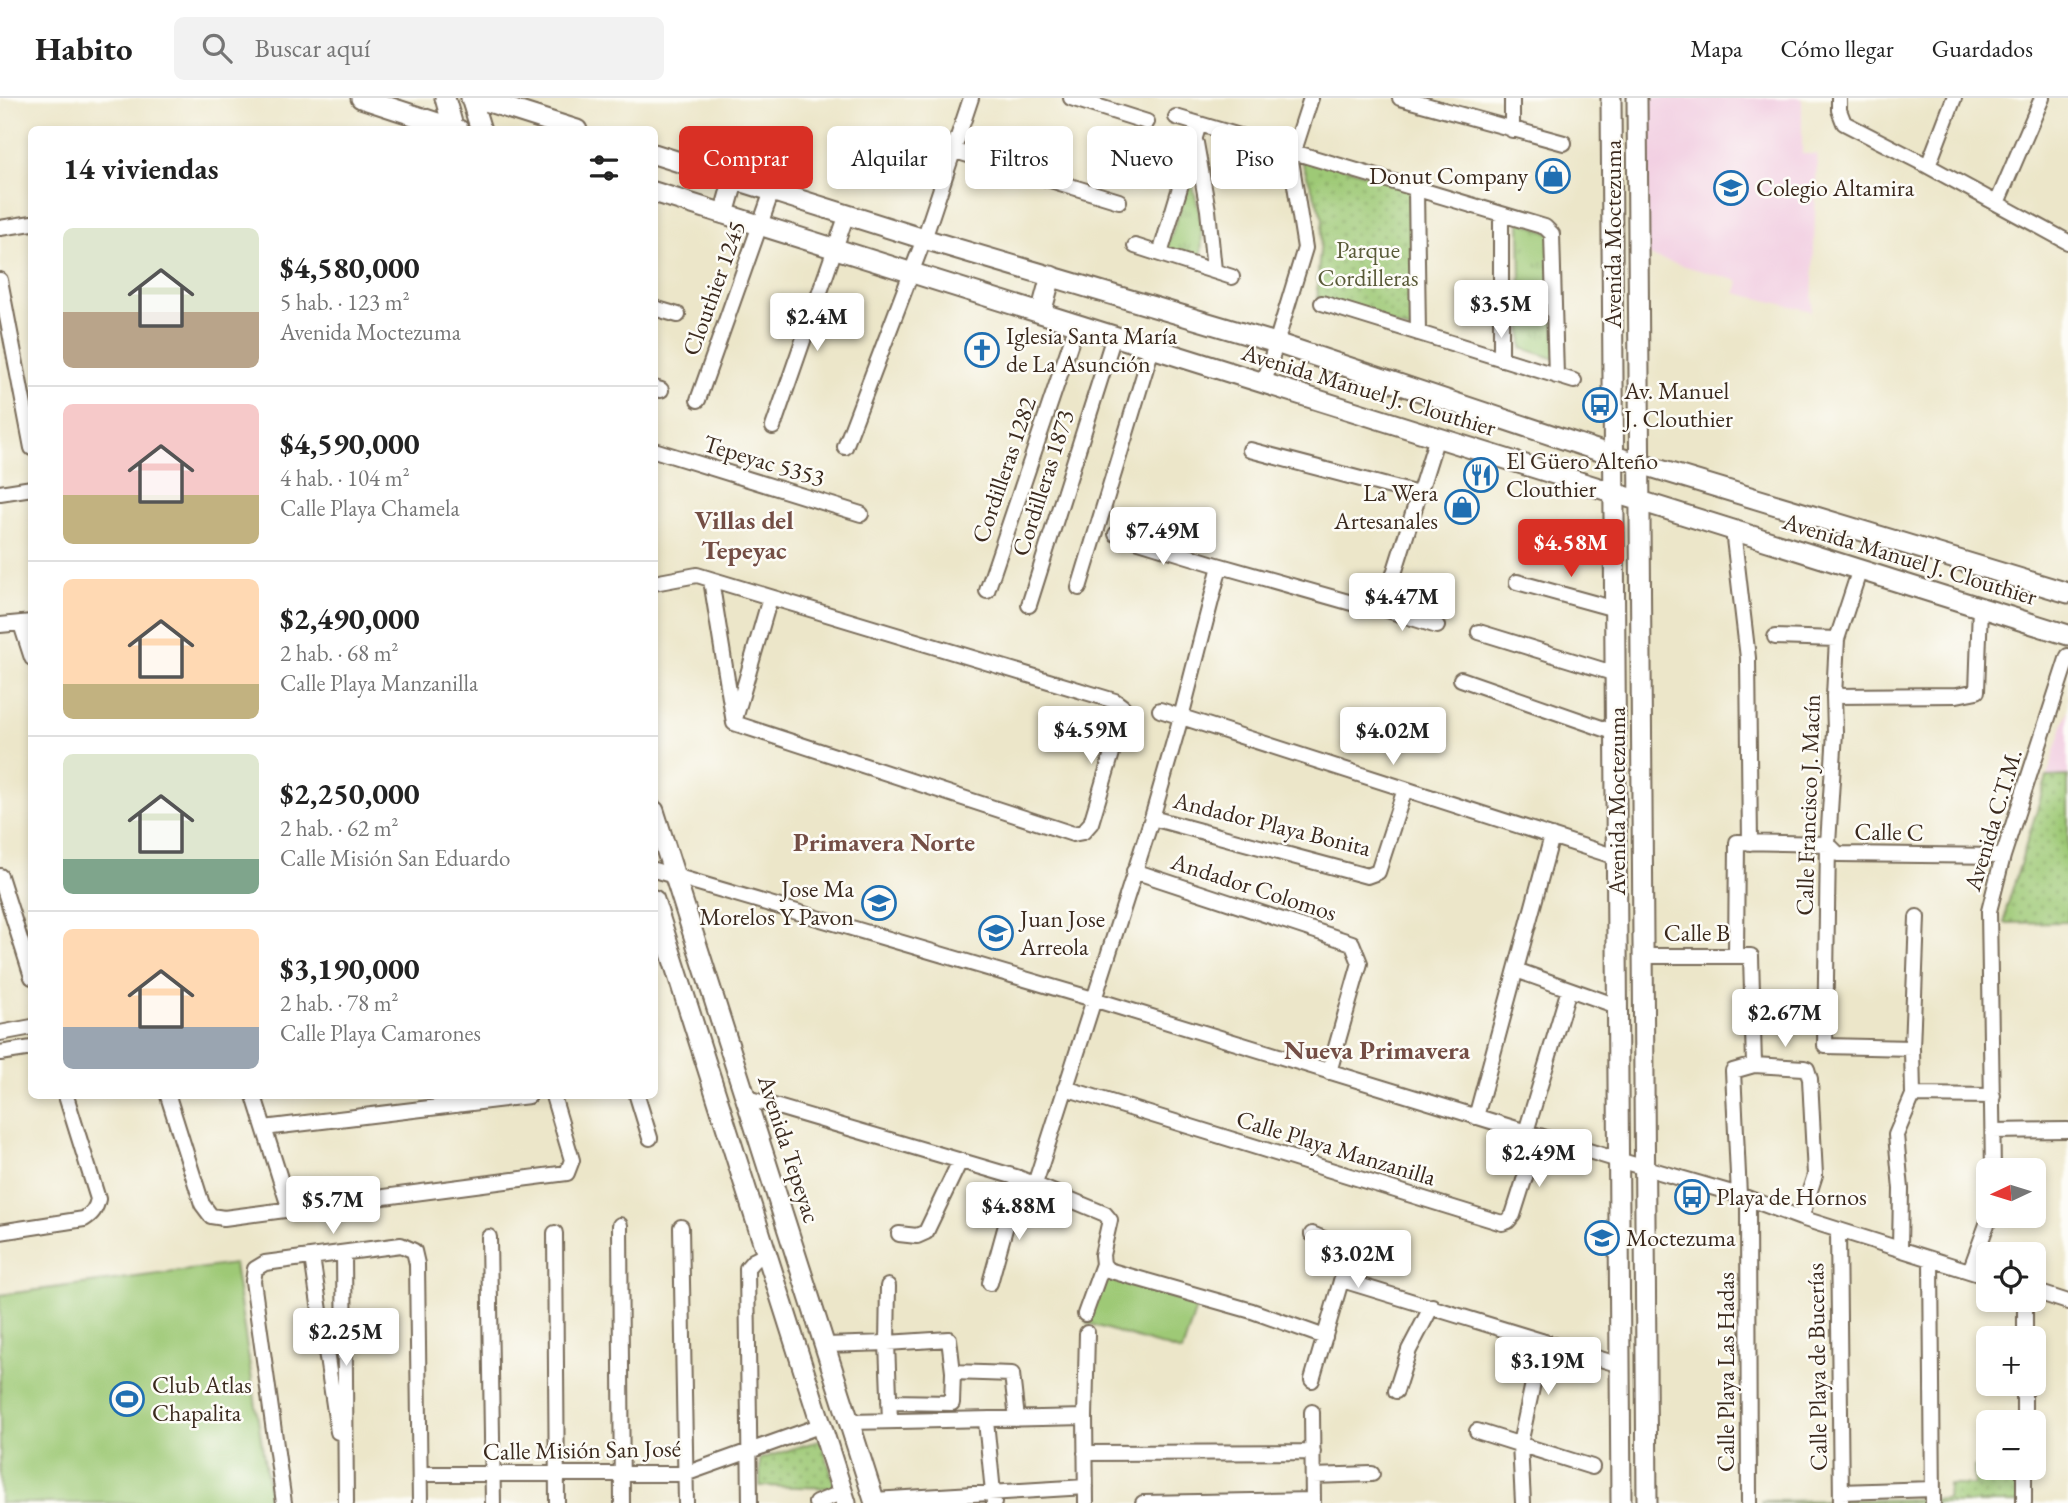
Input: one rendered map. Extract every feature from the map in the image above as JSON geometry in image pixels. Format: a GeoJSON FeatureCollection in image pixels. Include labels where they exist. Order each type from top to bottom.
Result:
{"type":"FeatureCollection","features":[{"type":"Feature","properties":{"kind":"street"},"geometry":{"type":"LineString","coordinates":[[361,98],[446,126]]}},
{"type":"Feature","properties":{"kind":"street"},"geometry":{"type":"LineString","coordinates":[[445,98],[454,126]]}},
{"type":"Feature","properties":{"kind":"street"},"geometry":{"type":"LineString","coordinates":[[471,98],[480,126]]}},
{"type":"Feature","properties":{"kind":"street"},"geometry":{"type":"LineString","coordinates":[[477,98],[564,126]]}},
{"type":"Feature","properties":{"kind":"street"},"geometry":{"type":"LineString","coordinates":[[845,447],[924,239],[971,98]]}},
{"type":"Feature","properties":{"kind":"street"},"geometry":{"type":"LineString","coordinates":[[1071,98],[1147,122]]}},
{"type":"Feature","properties":{"kind":"street"},"geometry":{"type":"LineString","coordinates":[[1298,139],[1311,98]]}},
{"type":"Feature","properties":{"kind":"street"},"geometry":{"type":"LineString","coordinates":[[1400,98],[1564,143]]}},
{"type":"Feature","properties":{"kind":"street"},"geometry":{"type":"LineString","coordinates":[[1512,98],[1512,130]]}},
{"type":"Feature","properties":{"kind":"street","name":"Avenida Moctezuma"},"geometry":{"type":"LineString","coordinates":[[1611,98],[1621,1503]]}},
{"type":"Feature","properties":{"kind":"street","name":"Avenida Moctezuma"},"geometry":{"type":"LineString","coordinates":[[1637,98],[1647,1503]]}},
{"type":"Feature","properties":{"kind":"street"},"geometry":{"type":"LineString","coordinates":[[1839,98],[1839,110],[1844,123],[2068,242]]}},
{"type":"Feature","properties":{"kind":"street"},"geometry":{"type":"LineString","coordinates":[[1928,166],[1954,98]]}},
{"type":"Feature","properties":{"kind":"street"},"geometry":{"type":"LineString","coordinates":[[1997,203],[2042,98]]}},
{"type":"Feature","properties":{"kind":"street"},"geometry":{"type":"LineString","coordinates":[[1176,117],[1211,128]]}},
{"type":"Feature","properties":{"kind":"street"},"geometry":{"type":"LineString","coordinates":[[1197,134],[1199,124]]}},
{"type":"Feature","properties":{"kind":"street"},"geometry":{"type":"LineString","coordinates":[[1197,145],[1208,210],[1214,270]]}},
{"type":"Feature","properties":{"kind":"street"},"geometry":{"type":"LineString","coordinates":[[955,151],[1119,201]]}},
{"type":"Feature","properties":{"kind":"street"},"geometry":{"type":"LineString","coordinates":[[1298,153],[1545,227],[1552,234],[1556,376]]}},
{"type":"Feature","properties":{"kind":"street","name":"Avenida Manuel J. Clouthier"},"geometry":{"type":"LineString","coordinates":[[658,155],[679,162]]}},
{"type":"Feature","properties":{"kind":"street"},"geometry":{"type":"LineString","coordinates":[[724,214],[731,189]]}},
{"type":"Feature","properties":{"kind":"street","name":"Avenida Manuel J. Clouthier"},"geometry":{"type":"LineString","coordinates":[[766,189],[924,239],[1276,343],[1614,456],[2068,593]]}},
{"type":"Feature","properties":{"kind":"street"},"geometry":{"type":"LineString","coordinates":[[1160,254],[1180,189]]}},
{"type":"Feature","properties":{"kind":"street"},"geometry":{"type":"LineString","coordinates":[[1264,383],[1305,248],[1296,189]]}},
{"type":"Feature","properties":{"kind":"street"},"geometry":{"type":"LineString","coordinates":[[1416,189],[1418,333]]}},
{"type":"Feature","properties":{"kind":"street","name":"Clouthier 1245"},"geometry":{"type":"LineString","coordinates":[[698,400],[772,191]]}},
{"type":"Feature","properties":{"kind":"street","name":"Avenida Manuel J. Clouthier"},"geometry":{"type":"LineString","coordinates":[[658,193],[2068,635]]}},
{"type":"Feature","properties":{"kind":"street"},"geometry":{"type":"LineString","coordinates":[[773,427],[847,214]]}},
{"type":"Feature","properties":{"kind":"street"},"geometry":{"type":"LineString","coordinates":[[1501,215],[1501,359]]}},
{"type":"Feature","properties":{"kind":"street"},"geometry":{"type":"LineString","coordinates":[[0,228],[28,224]]}},
{"type":"Feature","properties":{"kind":"street"},"geometry":{"type":"LineString","coordinates":[[1135,246],[1232,276]]}},
{"type":"Feature","properties":{"kind":"street"},"geometry":{"type":"LineString","coordinates":[[1041,313],[1051,276]]}},
{"type":"Feature","properties":{"kind":"street"},"geometry":{"type":"LineString","coordinates":[[0,280],[28,427]]}},
{"type":"Feature","properties":{"kind":"street"},"geometry":{"type":"LineString","coordinates":[[1322,303],[1574,382]]}},
{"type":"Feature","properties":{"kind":"street"},"geometry":{"type":"LineString","coordinates":[[658,309],[678,315]]}},
{"type":"Feature","properties":{"kind":"street","name":"Cordilleras 1282"},"geometry":{"type":"LineString","coordinates":[[987,591],[1077,324]]}},
{"type":"Feature","properties":{"kind":"street","name":"Cordilleras 1873"},"geometry":{"type":"LineString","coordinates":[[1029,605],[1114,336]]}},
{"type":"Feature","properties":{"kind":"street"},"geometry":{"type":"LineString","coordinates":[[1079,588],[1152,348]]}},
{"type":"Feature","properties":{"kind":"street"},"geometry":{"type":"LineString","coordinates":[[1378,607],[1386,599],[1437,437]]}},
{"type":"Feature","properties":{"kind":"street"},"geometry":{"type":"LineString","coordinates":[[1250,450],[1419,494]]}},
{"type":"Feature","properties":{"kind":"street","name":"Tepeyac 5353"},"geometry":{"type":"LineString","coordinates":[[658,451],[861,514]]}},
{"type":"Feature","properties":{"kind":"street"},"geometry":{"type":"LineString","coordinates":[[0,493],[28,489]]}},
{"type":"Feature","properties":{"kind":"street"},"geometry":{"type":"LineString","coordinates":[[1732,530],[1748,658],[1743,956],[1754,1065],[1807,1069],[1810,1079],[1815,1175],[1801,1218]]}},
{"type":"Feature","properties":{"kind":"street"},"geometry":{"type":"LineString","coordinates":[[1116,534],[1368,609],[1378,607],[1437,626]]}},
{"type":"Feature","properties":{"kind":"street"},"geometry":{"type":"LineString","coordinates":[[1035,1184],[1152,818],[1220,566]]}},
{"type":"Feature","properties":{"kind":"street","name":"Calle Francisco J. Macín"},"geometry":{"type":"LineString","coordinates":[[1860,569],[1837,639],[1828,844],[1825,1046],[1912,1048]]}},
{"type":"Feature","properties":{"kind":"street"},"geometry":{"type":"LineString","coordinates":[[658,582],[697,575],[1115,701],[1123,707],[1123,719],[1091,823],[1083,832],[1073,834],[734,723]]}},
{"type":"Feature","properties":{"kind":"street"},"geometry":{"type":"LineString","coordinates":[[711,580],[734,723]]}},
{"type":"Feature","properties":{"kind":"street"},"geometry":{"type":"LineString","coordinates":[[1517,582],[1615,609]]}},
{"type":"Feature","properties":{"kind":"street"},"geometry":{"type":"LineString","coordinates":[[734,723],[770,598]]}},
{"type":"Feature","properties":{"kind":"street"},"geometry":{"type":"LineString","coordinates":[[1834,696],[1957,695],[1977,691],[1980,607]]}},
{"type":"Feature","properties":{"kind":"street"},"geometry":{"type":"LineString","coordinates":[[0,625],[26,623]]}},
{"type":"Feature","properties":{"kind":"street"},"geometry":{"type":"LineString","coordinates":[[1479,632],[1616,674]]}},
{"type":"Feature","properties":{"kind":"street"},"geometry":{"type":"LineString","coordinates":[[1774,637],[1837,639]]}},
{"type":"Feature","properties":{"kind":"street","name":"Avenida C.T.M."},"geometry":{"type":"LineString","coordinates":[[1993,1158],[1989,911],[2003,856],[2068,656]]}},
{"type":"Feature","properties":{"kind":"street"},"geometry":{"type":"LineString","coordinates":[[1461,679],[1616,733]]}},
{"type":"Feature","properties":{"kind":"street"},"geometry":{"type":"LineString","coordinates":[[1160,710],[1616,857]]}},
{"type":"Feature","properties":{"kind":"street","name":"Andador Playa Bonita"},"geometry":{"type":"LineString","coordinates":[[1152,818],[1367,876],[1378,872],[1405,789]]}},
{"type":"Feature","properties":{"kind":"street","name":"Avenida Tepeyac"},"geometry":{"type":"LineString","coordinates":[[658,833],[664,873],[747,1098],[875,1502]]}},
{"type":"Feature","properties":{"kind":"street"},"geometry":{"type":"LineString","coordinates":[[1476,1117],[1552,836]]}},
{"type":"Feature","properties":{"kind":"street","name":"Calle C"},"geometry":{"type":"LineString","coordinates":[[1743,842],[1828,844],[1838,854],[2003,856]]}},
{"type":"Feature","properties":{"kind":"street","name":"Andador Colomos"},"geometry":{"type":"LineString","coordinates":[[1134,872],[1352,943],[1360,963],[1329,1072]]}},
{"type":"Feature","properties":{"kind":"street"},"geometry":{"type":"LineString","coordinates":[[664,873],[1093,999],[1743,1197],[1976,1273]]}},
{"type":"Feature","properties":{"kind":"street"},"geometry":{"type":"LineString","coordinates":[[0,876],[28,964]]}},
{"type":"Feature","properties":{"kind":"street"},"geometry":{"type":"LineString","coordinates":[[658,913],[845,1498],[816,1503]]}},
{"type":"Feature","properties":{"kind":"street"},"geometry":{"type":"LineString","coordinates":[[1900,1249],[1901,1189],[1896,1135],[1913,1094],[1917,917]]}},
{"type":"Feature","properties":{"kind":"street","name":"Calle B"},"geometry":{"type":"LineString","coordinates":[[1643,956],[1743,956]]}},
{"type":"Feature","properties":{"kind":"street"},"geometry":{"type":"LineString","coordinates":[[1516,970],[1617,1006]]}},
{"type":"Feature","properties":{"kind":"street"},"geometry":{"type":"LineString","coordinates":[[1532,1134],[1569,989]]}},
{"type":"Feature","properties":{"kind":"street"},"geometry":{"type":"LineString","coordinates":[[0,1033],[28,1028]]}},
{"type":"Feature","properties":{"kind":"street"},"geometry":{"type":"LineString","coordinates":[[0,1053],[28,1049]]}},
{"type":"Feature","properties":{"kind":"street","name":"Calle Playa Las Hadas"},"geometry":{"type":"LineString","coordinates":[[1749,1503],[1743,1197],[1733,1071],[1754,1065]]}},
{"type":"Feature","properties":{"kind":"street","name":"Calle Playa Manzanilla"},"geometry":{"type":"LineString","coordinates":[[1065,1088],[1502,1223],[1513,1215],[1532,1134]]}},
{"type":"Feature","properties":{"kind":"street"},"geometry":{"type":"LineString","coordinates":[[1913,1094],[1993,1096]]}},
{"type":"Feature","properties":{"kind":"street"},"geometry":{"type":"LineString","coordinates":[[747,1098],[1019,1178],[1110,1217],[1102,1255],[1103,1264],[1084,1314]]}},
{"type":"Feature","properties":{"kind":"street"},"geometry":{"type":"LineString","coordinates":[[0,1232],[84,1219],[91,1215],[98,1199],[67,1099]]}},
{"type":"Feature","properties":{"kind":"street"},"geometry":{"type":"LineString","coordinates":[[170,1099],[202,1204],[211,1216],[224,1218],[566,1173],[571,1168],[572,1160],[554,1099]]}},
{"type":"Feature","properties":{"kind":"street"},"geometry":{"type":"LineString","coordinates":[[255,1099],[290,1210]]}},
{"type":"Feature","properties":{"kind":"street"},"geometry":{"type":"LineString","coordinates":[[264,1128],[504,1099]]}},
{"type":"Feature","properties":{"kind":"street"},"geometry":{"type":"LineString","coordinates":[[637,1099],[650,1138]]}},
{"type":"Feature","properties":{"kind":"street"},"geometry":{"type":"LineString","coordinates":[[1993,1131],[2068,1130]]}},
{"type":"Feature","properties":{"kind":"street"},"geometry":{"type":"LineString","coordinates":[[899,1234],[917,1236],[926,1232],[960,1161]]}},
{"type":"Feature","properties":{"kind":"street"},"geometry":{"type":"LineString","coordinates":[[990,1283],[1019,1178]]}},
{"type":"Feature","properties":{"kind":"street"},"geometry":{"type":"LineString","coordinates":[[620,1225],[622,1503]]}},
{"type":"Feature","properties":{"kind":"street"},"geometry":{"type":"LineString","coordinates":[[681,1227],[686,1503]]}},
{"type":"Feature","properties":{"kind":"street"},"geometry":{"type":"LineString","coordinates":[[1970,1271],[1986,1228]]}},
{"type":"Feature","properties":{"kind":"street","name":"Calle Playa de Bucerías"},"geometry":{"type":"LineString","coordinates":[[1838,1230],[1841,1497]]}},
{"type":"Feature","properties":{"kind":"street"},"geometry":{"type":"LineString","coordinates":[[555,1233],[558,1503]]}},
{"type":"Feature","properties":{"kind":"street"},"geometry":{"type":"LineString","coordinates":[[1312,1234],[1343,1247],[1348,1257],[1312,1380]]}},
{"type":"Feature","properties":{"kind":"street"},"geometry":{"type":"LineString","coordinates":[[489,1237],[493,1503]]}},
{"type":"Feature","properties":{"kind":"street"},"geometry":{"type":"LineString","coordinates":[[284,1503],[253,1281],[255,1269],[265,1263],[401,1245],[414,1251],[417,1265],[420,1503]]}},
{"type":"Feature","properties":{"kind":"street"},"geometry":{"type":"LineString","coordinates":[[344,1252],[346,1503]]}},
{"type":"Feature","properties":{"kind":"street"},"geometry":{"type":"LineString","coordinates":[[750,1503],[747,1268],[753,1261],[767,1254]]}},
{"type":"Feature","properties":{"kind":"street"},"geometry":{"type":"LineString","coordinates":[[312,1257],[346,1485]]}},
{"type":"Feature","properties":{"kind":"street"},"geometry":{"type":"LineString","coordinates":[[1841,1497],[1933,1496],[1931,1259]]}},
{"type":"Feature","properties":{"kind":"street"},"geometry":{"type":"LineString","coordinates":[[1103,1264],[1108,1270],[1252,1311],[1325,1337]]}},
{"type":"Feature","properties":{"kind":"street"},"geometry":{"type":"LineString","coordinates":[[1342,1280],[1620,1365]]}},
{"type":"Feature","properties":{"kind":"street"},"geometry":{"type":"LineString","coordinates":[[888,1286],[890,1421]]}},
{"type":"Feature","properties":{"kind":"street"},"geometry":{"type":"LineString","coordinates":[[2046,1295],[2068,1302]]}},
{"type":"Feature","properties":{"kind":"street"},"geometry":{"type":"LineString","coordinates":[[1396,1391],[1409,1350],[1432,1306]]}},
{"type":"Feature","properties":{"kind":"street"},"geometry":{"type":"LineString","coordinates":[[790,1325],[817,1316]]}},
{"type":"Feature","properties":{"kind":"street"},"geometry":{"type":"LineString","coordinates":[[1086,1503],[1087,1333]]}},
{"type":"Feature","properties":{"kind":"street"},"geometry":{"type":"LineString","coordinates":[[826,1345],[949,1339],[953,1373],[953,1421]]}},
{"type":"Feature","properties":{"kind":"street"},"geometry":{"type":"LineString","coordinates":[[1523,1503],[1520,1444],[1542,1342]]}},
{"type":"Feature","properties":{"kind":"street"},"geometry":{"type":"LineString","coordinates":[[953,1373],[1012,1374],[1017,1419]]}},
{"type":"Feature","properties":{"kind":"street"},"geometry":{"type":"LineString","coordinates":[[889,1402],[952,1403]]}},
{"type":"Feature","properties":{"kind":"street"},"geometry":{"type":"LineString","coordinates":[[1143,1503],[1313,1501],[1312,1412]]}},
{"type":"Feature","properties":{"kind":"street"},"geometry":{"type":"LineString","coordinates":[[850,1422],[1085,1417]]}},
{"type":"Feature","properties":{"kind":"street"},"geometry":{"type":"LineString","coordinates":[[986,1421],[994,1499]]}},
{"type":"Feature","properties":{"kind":"street","name":"Calle Misión San José"},"geometry":{"type":"LineString","coordinates":[[420,1475],[685,1474],[822,1425]]}},
{"type":"Feature","properties":{"kind":"street"},"geometry":{"type":"LineString","coordinates":[[1477,1431],[1592,1467]]}},
{"type":"Feature","properties":{"kind":"street"},"geometry":{"type":"LineString","coordinates":[[1085,1453],[1313,1452]]}},
{"type":"Feature","properties":{"kind":"street"},"geometry":{"type":"LineString","coordinates":[[1313,1476],[1372,1474]]}},
{"type":"Feature","properties":{"kind":"street"},"geometry":{"type":"LineString","coordinates":[[2024,1480],[2024,1503]]}},
{"type":"Feature","properties":{"kind":"street"},"geometry":{"type":"LineString","coordinates":[[875,1502],[994,1499],[1086,1487]]}},
{"type":"Feature","properties":{"kind":"shaded area","name":"Colegio Altamira"},"geometry":{"type":"Polygon","coordinates":[[[1647,98],[1802,98],[1802,154],[1817,154],[1812,311],[1736,293],[1739,281],[1645,255],[1647,98]]]}},
{"type":"Feature","properties":{"kind":"shaded area"},"geometry":{"type":"Polygon","coordinates":[[[2068,709],[2068,776],[2047,777],[2068,709]]]}},
{"type":"Feature","properties":{"kind":"green space","name":"Parque Cordilleras"},"geometry":{"type":"Polygon","coordinates":[[[1299,154],[1416,189],[1418,333],[1318,299],[1323,219],[1299,154]]]}},
{"type":"Feature","properties":{"kind":"green space"},"geometry":{"type":"Polygon","coordinates":[[[1188,189],[1193,189],[1202,241],[1200,262],[1165,252],[1188,189]]]}},
{"type":"Feature","properties":{"kind":"green space"},"geometry":{"type":"Polygon","coordinates":[[[1520,221],[1552,234],[1556,359],[1522,348],[1520,221]]]}},
{"type":"Feature","properties":{"kind":"green space"},"geometry":{"type":"Polygon","coordinates":[[[2068,776],[2068,922],[2005,923],[2006,910],[2047,777],[2068,776]]]}},
{"type":"Feature","properties":{"kind":"green space","name":"Club Atlas Chapalita"},"geometry":{"type":"Polygon","coordinates":[[[234,1264],[271,1503],[0,1503],[0,1295],[234,1264]]]}},
{"type":"Feature","properties":{"kind":"green space"},"geometry":{"type":"Polygon","coordinates":[[[1102,1276],[1197,1305],[1182,1352],[1087,1323],[1102,1276]]]}},
{"type":"Feature","properties":{"kind":"green space"},"geometry":{"type":"Polygon","coordinates":[[[821,1440],[836,1488],[760,1486],[760,1459],[821,1440]]]}},
{"type":"Feature","properties":{"kind":"green space"},"geometry":{"type":"Polygon","coordinates":[[[1974,1467],[1976,1480],[2019,1480],[2019,1503],[1762,1503],[1947,1499],[1948,1485],[1974,1485],[1974,1467]]]}},
{"type":"Feature","properties":{"kind":"place","name":"Donut Company"},"geometry":{"type":"Point","coordinates":[1553,176]}},
{"type":"Feature","properties":{"kind":"place","name":"Colegio Altamira"},"geometry":{"type":"Point","coordinates":[1731,188]}},
{"type":"Feature","properties":{"kind":"place","name":"Iglesia Santa María de La Asunción"},"geometry":{"type":"Point","coordinates":[982,350]}},
{"type":"Feature","properties":{"kind":"place","name":"Av. Manuel J. Clouthier"},"geometry":{"type":"Point","coordinates":[1600,405]}},
{"type":"Feature","properties":{"kind":"place","name":"El Güero Alteño Clouthier"},"geometry":{"type":"Point","coordinates":[1481,475]}},
{"type":"Feature","properties":{"kind":"place","name":"La Wera Artesanales"},"geometry":{"type":"Point","coordinates":[1462,507]}},
{"type":"Feature","properties":{"kind":"place","name":"Jose Ma Morelos Y Pavon"},"geometry":{"type":"Point","coordinates":[879,903]}},
{"type":"Feature","properties":{"kind":"place","name":"Juan Jose Arreola"},"geometry":{"type":"Point","coordinates":[996,933]}},
{"type":"Feature","properties":{"kind":"place","name":"Playa de Hornos"},"geometry":{"type":"Point","coordinates":[1692,1197]}},
{"type":"Feature","properties":{"kind":"place","name":"Moctezuma"},"geometry":{"type":"Point","coordinates":[1602,1238]}},
{"type":"Feature","properties":{"kind":"place","name":"Club Atlas Chapalita"},"geometry":{"type":"Point","coordinates":[127,1399]}},
{"type":"Feature","properties":{"kind":"district","name":"Villas del Tepeyac"},"geometry":{"type":"Point","coordinates":[744,534]}},
{"type":"Feature","properties":{"kind":"district","name":"Primavera Norte"},"geometry":{"type":"Point","coordinates":[884,842]}},
{"type":"Feature","properties":{"kind":"district","name":"Nueva Primavera"},"geometry":{"type":"Point","coordinates":[1377,1050]}}]}
